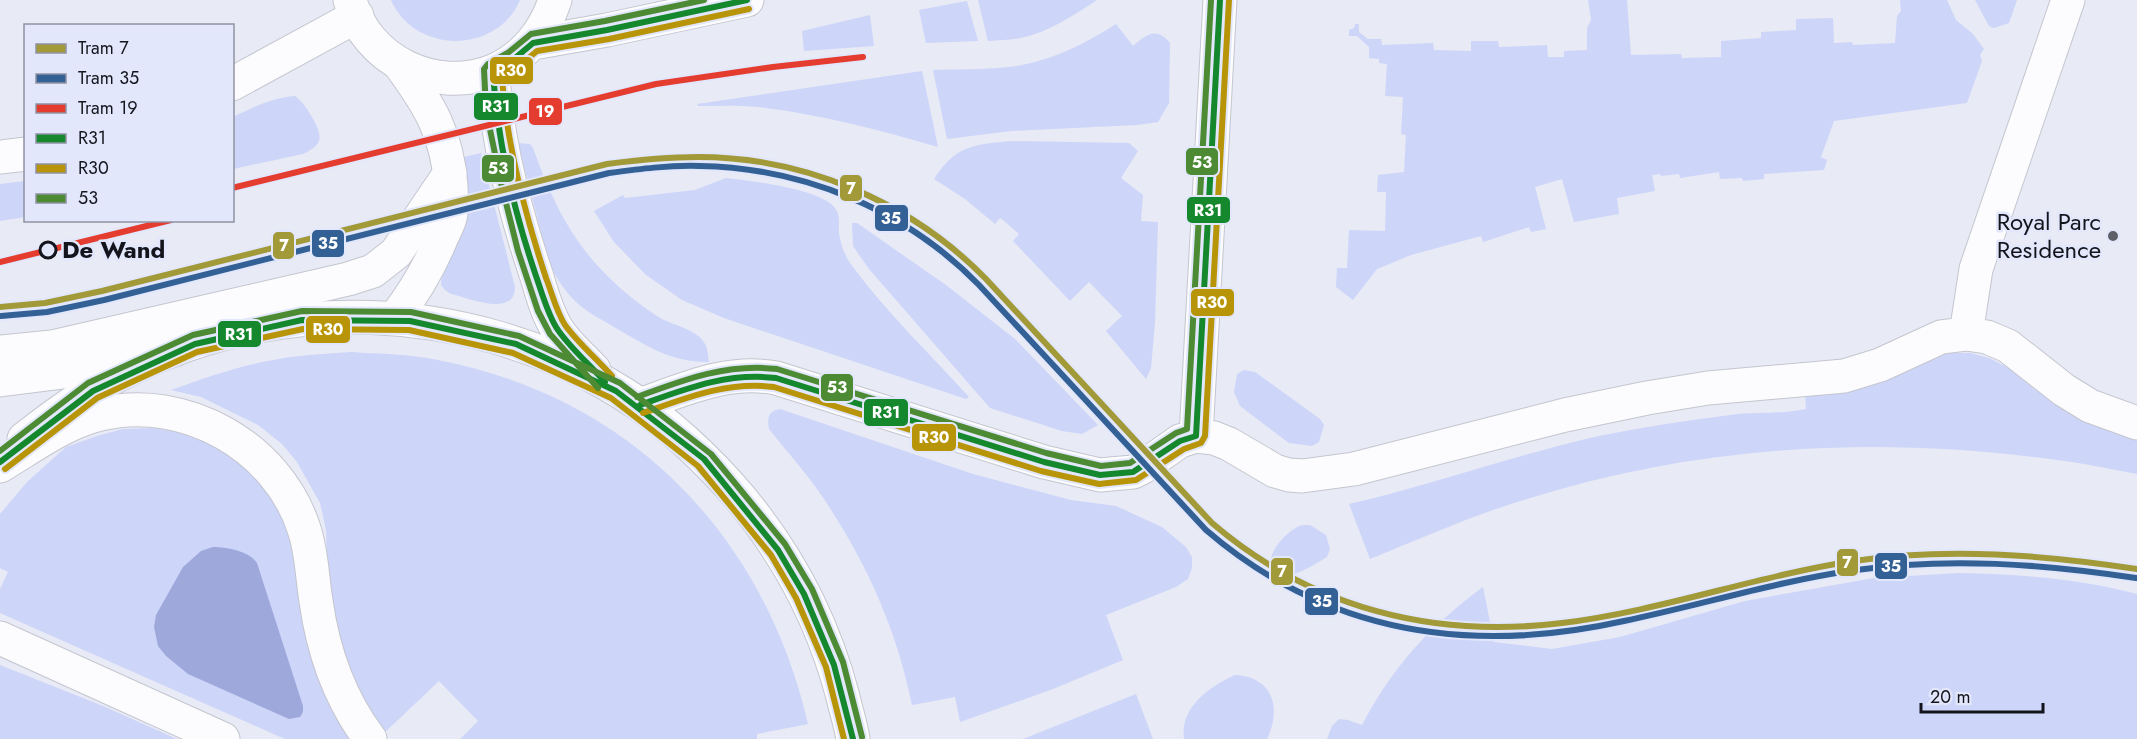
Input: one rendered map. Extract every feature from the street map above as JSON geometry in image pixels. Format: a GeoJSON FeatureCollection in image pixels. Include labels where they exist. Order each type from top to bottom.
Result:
{"type":"FeatureCollection","features":[{"type":"Feature","properties":{"kind":"main road"},"geometry":{"type":"LineString","coordinates":[[234,83],[353,8],[365,32],[380,50],[400,65],[430,76],[441,77],[462,78],[493,71],[514,59],[533,43],[549,18],[555,0]]}},
{"type":"Feature","properties":{"kind":"main road"},"geometry":{"type":"LineString","coordinates":[[533,43],[607,30],[747,0]]}},
{"type":"Feature","properties":{"kind":"main road"},"geometry":{"type":"LineString","coordinates":[[1196,436],[1221,0]]}},
{"type":"Feature","properties":{"kind":"main road"},"geometry":{"type":"LineString","coordinates":[[1966,334],[1976,269],[2068,0]]}},
{"type":"Feature","properties":{"kind":"main road"},"geometry":{"type":"LineString","coordinates":[[395,318],[418,285],[450,218],[450,173],[437,123],[423,97],[400,65]]}},
{"type":"Feature","properties":{"kind":"main road"},"geometry":{"type":"LineString","coordinates":[[493,71],[495,109],[510,180],[527,249],[547,308],[557,329],[607,384]]}},
{"type":"Feature","properties":{"kind":"main road"},"geometry":{"type":"LineString","coordinates":[[0,156],[24,154]]}},
{"type":"Feature","properties":{"kind":"main road"},"geometry":{"type":"LineString","coordinates":[[0,352],[52,347],[373,271],[396,253],[450,173]]}},
{"type":"Feature","properties":{"kind":"main road"},"geometry":{"type":"LineString","coordinates":[[0,380],[79,370],[174,350],[227,333],[282,322],[338,317],[395,318],[450,326],[504,339],[557,359],[607,384],[640,405],[703,456],[757,516],[800,584],[832,658],[853,739]]}},
{"type":"Feature","properties":{"kind":"main road"},"geometry":{"type":"LineString","coordinates":[[640,405],[722,378],[761,375],[1044,462],[1100,475],[1133,472],[1180,441],[1196,436],[1214,438],[1229,444],[1275,471],[1302,476],[1354,468],[1565,415],[1647,398],[1708,388],[1844,376],[1880,365],[1941,337],[1966,334],[1986,337],[2008,346],[2064,390],[2090,406],[2137,423]]}},
{"type":"Feature","properties":{"kind":"main road"},"geometry":{"type":"LineString","coordinates":[[0,464],[21,442],[56,414],[94,389],[174,350]]}},
{"type":"Feature","properties":{"kind":"main road"},"geometry":{"type":"LineString","coordinates":[[0,464],[60,430],[100,414],[134,409],[161,411],[194,419],[228,435],[252,450],[274,472],[298,510],[309,547],[326,654],[341,691],[370,739]]}},
{"type":"Feature","properties":{"kind":"main road"},"geometry":{"type":"LineString","coordinates":[[0,638],[223,739]]}},
{"type":"Feature","properties":{"kind":"shaded area"},"geometry":{"type":"Polygon","coordinates":[[[391,0],[520,0],[509,18],[493,31],[475,38],[456,41],[436,38],[418,31],[402,18],[391,0]]]}},
{"type":"Feature","properties":{"kind":"shaded area"},"geometry":{"type":"Polygon","coordinates":[[[978,0],[1097,0],[1041,32],[1021,38],[988,41],[978,0]]]}},
{"type":"Feature","properties":{"kind":"shaded area"},"geometry":{"type":"Polygon","coordinates":[[[1588,0],[1627,0],[1631,55],[1681,54],[1682,58],[1721,57],[1721,41],[1761,38],[1761,32],[1796,30],[1796,19],[1833,18],[1834,43],[1852,42],[1853,45],[1895,43],[1897,16],[1901,11],[1900,0],[1947,0],[1956,20],[1973,34],[1984,49],[1980,55],[1982,61],[1967,103],[1834,121],[1821,157],[1827,160],[1824,170],[1764,174],[1764,179],[1743,181],[1742,178],[1720,179],[1719,172],[1680,178],[1679,174],[1652,175],[1655,191],[1617,198],[1619,214],[1574,222],[1562,179],[1535,187],[1546,229],[1531,232],[1529,227],[1483,242],[1481,236],[1411,255],[1377,269],[1353,300],[1336,287],[1337,268],[1347,268],[1349,230],[1385,231],[1386,192],[1377,192],[1378,175],[1404,172],[1406,135],[1401,134],[1403,97],[1385,96],[1387,64],[1379,63],[1379,59],[1369,58],[1369,47],[1357,36],[1349,36],[1349,30],[1354,28],[1355,24],[1359,24],[1359,32],[1368,39],[1381,39],[1382,45],[1433,43],[1434,50],[1471,51],[1471,41],[1498,41],[1499,47],[1547,45],[1548,57],[1564,57],[1564,51],[1587,50],[1587,28],[1591,20],[1588,0]]]}},
{"type":"Feature","properties":{"kind":"shaded area"},"geometry":{"type":"Polygon","coordinates":[[[1975,0],[2017,0],[2009,23],[1994,28],[1989,26],[1975,0]]]}},
{"type":"Feature","properties":{"kind":"shaded area"},"geometry":{"type":"Polygon","coordinates":[[[967,1],[978,41],[926,43],[919,10],[967,1]]]}},
{"type":"Feature","properties":{"kind":"shaded area"},"geometry":{"type":"Polygon","coordinates":[[[870,15],[874,46],[804,51],[802,31],[870,15]]]}},
{"type":"Feature","properties":{"kind":"shaded area"},"geometry":{"type":"Polygon","coordinates":[[[1116,24],[1133,46],[1151,34],[1160,35],[1170,43],[1169,103],[1158,122],[1011,131],[947,139],[933,70],[999,68],[1037,62],[1078,46],[1116,24]]]}},
{"type":"Feature","properties":{"kind":"shaded area"},"geometry":{"type":"Polygon","coordinates":[[[922,71],[938,147],[827,118],[758,107],[698,106],[697,104],[922,71]]]}},
{"type":"Feature","properties":{"kind":"shaded area"},"geometry":{"type":"Polygon","coordinates":[[[295,96],[306,107],[320,136],[318,144],[303,154],[234,169],[234,116],[255,106],[295,96]]]}},
{"type":"Feature","properties":{"kind":"shaded area"},"geometry":{"type":"Polygon","coordinates":[[[1010,141],[1129,143],[1138,151],[1121,178],[1143,195],[1141,221],[1158,222],[1155,323],[1151,368],[1146,379],[1106,331],[1122,316],[1089,282],[1070,301],[1013,241],[1019,234],[1000,218],[995,224],[965,199],[934,179],[950,159],[966,149],[1010,141]]]}},
{"type":"Feature","properties":{"kind":"shaded area"},"geometry":{"type":"Polygon","coordinates":[[[518,143],[530,144],[533,148],[560,212],[583,249],[613,282],[632,298],[662,319],[702,339],[709,362],[682,359],[659,352],[594,315],[571,297],[549,263],[518,143]]]}},
{"type":"Feature","properties":{"kind":"shaded area"},"geometry":{"type":"Polygon","coordinates":[[[481,153],[515,287],[513,296],[508,302],[499,304],[479,302],[451,294],[441,285],[443,271],[461,233],[463,217],[460,158],[481,153]]]}},
{"type":"Feature","properties":{"kind":"shaded area"},"geometry":{"type":"Polygon","coordinates":[[[726,178],[796,190],[822,198],[831,204],[838,214],[841,242],[850,263],[894,317],[969,397],[966,399],[724,318],[682,300],[646,275],[614,242],[594,211],[623,195],[625,198],[695,190],[726,178]]]}},
{"type":"Feature","properties":{"kind":"shaded area"},"geometry":{"type":"Polygon","coordinates":[[[24,181],[24,217],[0,221],[0,184],[24,181]]]}},
{"type":"Feature","properties":{"kind":"shaded area"},"geometry":{"type":"Polygon","coordinates":[[[852,223],[857,223],[946,285],[1015,339],[1098,425],[1082,434],[1062,431],[990,408],[869,269],[853,246],[852,223]]]}},
{"type":"Feature","properties":{"kind":"shaded area"},"geometry":{"type":"Polygon","coordinates":[[[351,352],[427,358],[507,378],[571,406],[628,441],[678,485],[722,535],[759,592],[787,655],[808,724],[757,734],[757,739],[460,739],[478,721],[439,681],[381,736],[348,681],[328,586],[326,530],[320,503],[297,462],[282,444],[258,425],[201,397],[171,390],[219,374],[278,359],[351,352]]]}},
{"type":"Feature","properties":{"kind":"shaded area"},"geometry":{"type":"Polygon","coordinates":[[[1970,353],[1989,358],[2011,369],[2053,402],[2137,436],[2137,474],[2057,460],[1990,452],[1923,448],[1856,447],[1723,456],[1592,481],[1527,499],[1467,519],[1370,559],[1349,504],[1594,437],[1720,416],[1806,409],[1805,392],[1930,355],[1970,353]]]}},
{"type":"Feature","properties":{"kind":"shaded area"},"geometry":{"type":"Polygon","coordinates":[[[1244,370],[1255,372],[1320,419],[1324,425],[1319,442],[1312,446],[1289,443],[1240,406],[1234,392],[1237,374],[1244,370]]]}},
{"type":"Feature","properties":{"kind":"shaded area"},"geometry":{"type":"Polygon","coordinates":[[[780,409],[973,474],[1071,500],[1116,506],[1162,527],[1186,547],[1192,557],[1192,568],[1188,579],[1176,587],[1106,615],[1123,660],[1053,689],[960,722],[955,697],[912,705],[891,628],[858,556],[817,489],[769,429],[769,416],[780,409]]]}},
{"type":"Feature","properties":{"kind":"shaded area"},"geometry":{"type":"Polygon","coordinates":[[[152,428],[178,432],[205,440],[223,450],[263,483],[288,522],[331,706],[350,739],[285,739],[0,613],[0,589],[8,572],[0,568],[0,514],[27,482],[66,447],[123,429],[152,428]]]}},
{"type":"Feature","properties":{"kind":"shaded area"},"geometry":{"type":"Polygon","coordinates":[[[1303,525],[1310,525],[1326,535],[1330,549],[1327,557],[1294,574],[1283,575],[1274,572],[1271,559],[1274,551],[1287,534],[1303,525]]]}},
{"type":"Feature","properties":{"kind":"shaded area"},"geometry":{"type":"Polygon","coordinates":[[[213,547],[231,549],[249,555],[257,563],[303,706],[300,717],[289,719],[188,674],[166,656],[158,646],[154,627],[156,615],[183,567],[201,551],[213,547]]]}},
{"type":"Feature","properties":{"kind":"shaded area"},"geometry":{"type":"Polygon","coordinates":[[[1959,573],[2049,578],[2137,594],[2137,739],[1327,739],[1332,726],[1339,719],[1362,725],[1387,684],[1414,648],[1446,617],[1483,587],[1494,642],[1552,649],[1620,637],[1745,601],[1874,578],[1959,573]]]}},
{"type":"Feature","properties":{"kind":"shaded area"},"geometry":{"type":"Polygon","coordinates":[[[0,665],[103,706],[177,739],[0,739],[0,665]]]}},
{"type":"Feature","properties":{"kind":"shaded area"},"geometry":{"type":"Polygon","coordinates":[[[1235,675],[1258,681],[1271,696],[1274,716],[1267,739],[1184,739],[1187,717],[1198,700],[1206,692],[1235,675]]]}},
{"type":"Feature","properties":{"kind":"shaded area"},"geometry":{"type":"Polygon","coordinates":[[[1136,694],[1153,739],[1023,739],[1136,694]]]}},
{"type":"Feature","properties":{"kind":"tram line","name":"19"},"geometry":{"type":"LineString","coordinates":[[234,188],[656,84],[863,57]]}},
{"type":"Feature","properties":{"kind":"tram line","name":"7"},"geometry":{"type":"LineString","coordinates":[[0,307],[45,303],[102,291],[607,164],[698,157],[738,159],[778,165],[816,175],[854,189],[924,227],[986,279],[1212,523],[1250,552],[1290,577],[1332,596],[1376,611],[1421,621],[1467,626],[1514,627],[1562,623],[1599,618],[1672,602],[1817,567],[1925,554],[1996,554],[2137,569]]}},
{"type":"Feature","properties":{"kind":"tram line","name":"35"},"geometry":{"type":"LineString","coordinates":[[1,316],[47,312],[104,300],[609,173],[677,166],[739,169],[778,175],[852,198],[919,235],[950,258],[979,285],[1206,530],[1253,565],[1301,593],[1352,614],[1403,628],[1457,635],[1511,636],[1567,631],[1624,621],[1797,580],[1891,566],[1996,564],[2066,569],[2136,578]]}},
{"type":"Feature","properties":{"kind":"tram line","name":"19"},"geometry":{"type":"LineString","coordinates":[[0,262],[163,222]]}},
{"type":"Feature","properties":{"kind":"transit line","name":"53"},"geometry":{"type":"LineString","coordinates":[[598,388],[550,334],[538,311],[518,251],[501,183],[486,110],[484,69],[531,34],[704,0]]}},
{"type":"Feature","properties":{"kind":"transit line","name":"R31"},"geometry":{"type":"LineString","coordinates":[[605,382],[561,334],[545,302],[528,251],[508,175],[498,123],[493,71],[514,59],[533,43],[607,30],[747,0]]}},
{"type":"Feature","properties":{"kind":"transit line","name":"53"},"geometry":{"type":"LineString","coordinates":[[637,397],[706,374],[740,368],[777,369],[1046,453],[1101,466],[1130,463],[1176,433],[1187,429],[1211,0]]}},
{"type":"Feature","properties":{"kind":"transit line","name":"R31"},"geometry":{"type":"LineString","coordinates":[[640,405],[707,383],[740,377],[776,378],[1044,462],[1100,475],[1133,472],[1180,441],[1196,436],[1220,0]]}},
{"type":"Feature","properties":{"kind":"transit line","name":"R30"},"geometry":{"type":"LineString","coordinates":[[643,413],[707,392],[740,386],[774,387],[1041,471],[1099,484],[1136,480],[1184,449],[1201,443],[1205,436],[1229,0]]}},
{"type":"Feature","properties":{"kind":"transit line","name":"R30"},"geometry":{"type":"LineString","coordinates":[[612,376],[570,332],[554,302],[531,229],[512,153],[502,76],[537,51],[609,39],[749,9]]}},
{"type":"Feature","properties":{"kind":"transit line","name":"53"},"geometry":{"type":"LineString","coordinates":[[0,451],[88,383],[193,335],[302,311],[411,312],[519,336],[620,383],[711,454],[785,544],[812,589],[843,662],[862,737]]}},
{"type":"Feature","properties":{"kind":"transit line","name":"R31"},"geometry":{"type":"LineString","coordinates":[[0,462],[93,391],[195,344],[302,320],[410,321],[516,344],[616,391],[704,459],[778,550],[804,594],[834,665],[853,739]]}},
{"type":"Feature","properties":{"kind":"transit line","name":"R30"},"geometry":{"type":"LineString","coordinates":[[5,469],[97,398],[197,352],[303,329],[409,330],[513,353],[611,398],[698,466],[771,555],[796,598],[826,667],[844,739]]}},
{"type":"Feature","properties":{"kind":"place","name":"Royal Parc Residence"},"geometry":{"type":"Point","coordinates":[2113,236]}},
{"type":"Feature","properties":{"kind":"place","name":"De Wand"},"geometry":{"type":"Point","coordinates":[48,250]}}]}
